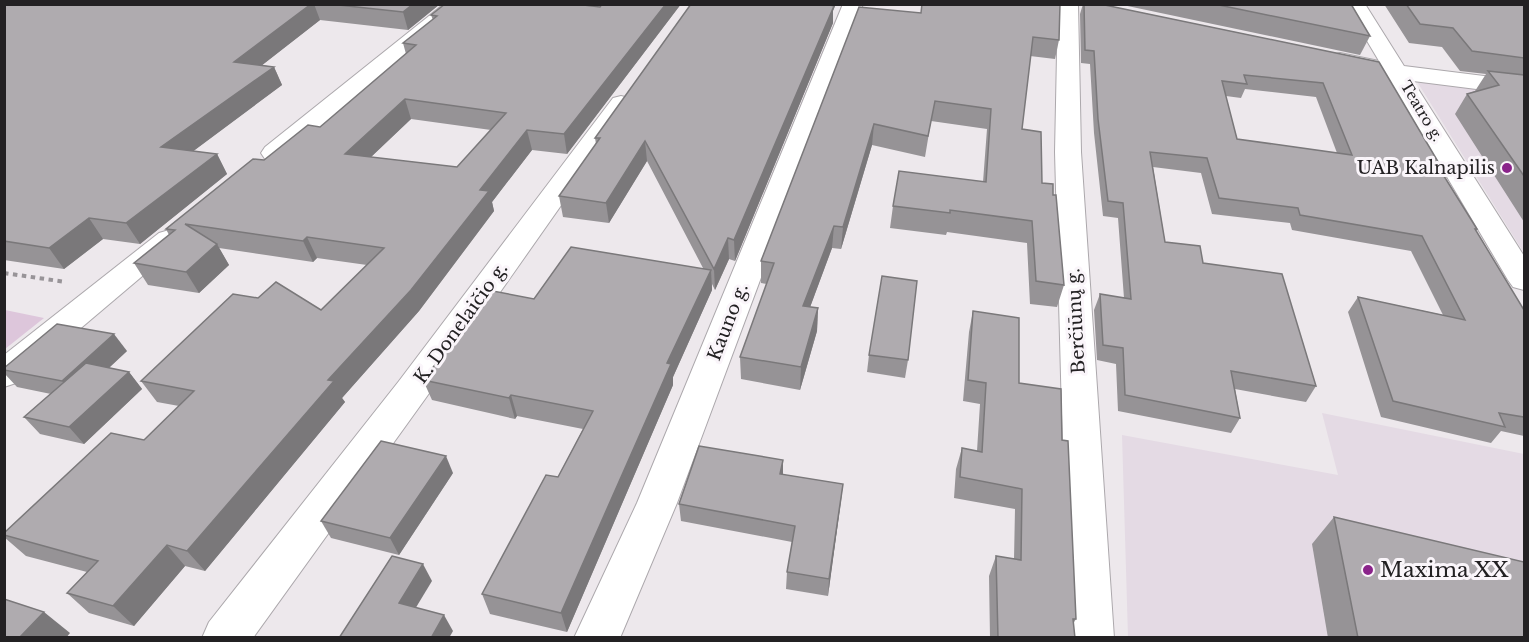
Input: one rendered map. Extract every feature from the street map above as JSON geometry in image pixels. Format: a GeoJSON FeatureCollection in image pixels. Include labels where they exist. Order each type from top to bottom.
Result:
{"type":"FeatureCollection","features":[{"type":"Feature","properties":{"kind":"street"},"geometry":{"type":"LineString","coordinates":[[257,167],[457,4]]}},
{"type":"Feature","properties":{"kind":"street","name":"Kauno g."},"geometry":{"type":"LineString","coordinates":[[597,638],[657,503],[853,4]]}},
{"type":"Feature","properties":{"kind":"street","name":"Teatro g."},"geometry":{"type":"LineString","coordinates":[[1355,4],[1524,280]]}},
{"type":"Feature","properties":{"kind":"street","name":"Berčiūnų g."},"geometry":{"type":"LineString","coordinates":[[1076,5],[1068,152],[1091,638]]}},
{"type":"Feature","properties":{"kind":"street"},"geometry":{"type":"LineString","coordinates":[[1317,55],[1398,72],[1524,88]]}},
{"type":"Feature","properties":{"kind":"street","name":"K. Donelaičio g."},"geometry":{"type":"LineString","coordinates":[[225,638],[412,390],[637,82]]}},
{"type":"Feature","properties":{"kind":"street"},"geometry":{"type":"LineString","coordinates":[[4,374],[192,220]]}},
{"type":"Feature","properties":{"kind":"path"},"geometry":{"type":"LineString","coordinates":[[4,273],[109,288]]}},
{"type":"Feature","properties":{"kind":"shaded area"},"geometry":{"type":"Polygon","coordinates":[[[1416,80],[1524,92],[1524,253],[1416,80]]]}},
{"type":"Feature","properties":{"kind":"shaded area"},"geometry":{"type":"Polygon","coordinates":[[[5,310],[44,318],[5,349],[5,310]]]}},
{"type":"Feature","properties":{"kind":"shaded area"},"geometry":{"type":"Polygon","coordinates":[[[1322,413],[1524,454],[1524,637],[1128,637],[1122,435],[1338,475],[1322,413]]]}},
{"type":"Feature","properties":{"kind":"building"},"geometry":{"type":"Polygon","coordinates":[[[4,4],[311,4],[234,62],[274,67],[161,147],[217,154],[126,223],[89,218],[49,248],[4,241],[4,4]]]}},
{"type":"Feature","properties":{"kind":"building"},"geometry":{"type":"Polygon","coordinates":[[[329,4],[413,4],[403,12],[329,4]]]}},
{"type":"Feature","properties":{"kind":"building"},"geometry":{"type":"Polygon","coordinates":[[[445,4],[575,4],[600,7],[602,4],[666,4],[564,134],[527,130],[480,190],[489,191],[411,290],[328,380],[334,381],[187,551],[167,545],[113,606],[67,593],[98,561],[4,535],[4,533],[111,433],[144,440],[194,391],[141,381],[233,294],[258,298],[276,282],[321,310],[384,248],[307,237],[303,241],[185,224],[217,244],[186,272],[134,263],[175,230],[166,229],[253,159],[264,160],[308,125],[320,127],[416,45],[403,43],[437,16],[431,15],[445,4]],[[405,99],[345,154],[457,167],[506,113],[405,99]]]}},
{"type":"Feature","properties":{"kind":"building"},"geometry":{"type":"Polygon","coordinates":[[[691,4],[830,4],[834,6],[734,240],[728,238],[714,269],[645,141],[606,203],[559,196],[600,138],[595,138],[691,4]]]}},
{"type":"Feature","properties":{"kind":"building"},"geometry":{"type":"Polygon","coordinates":[[[922,4],[1060,4],[1059,40],[1033,37],[1022,129],[1041,132],[1042,183],[1053,184],[1053,195],[1056,195],[1064,285],[1036,281],[1032,221],[950,210],[950,213],[893,206],[899,171],[986,182],[991,109],[935,101],[928,136],[874,124],[843,227],[834,226],[803,306],[818,308],[801,367],[740,357],[774,263],[761,261],[859,7],[921,13],[922,4]]]}},
{"type":"Feature","properties":{"kind":"building"},"geometry":{"type":"Polygon","coordinates":[[[1084,4],[1100,4],[1379,62],[1440,165],[1437,165],[1524,310],[1524,417],[1499,413],[1505,427],[1393,401],[1358,297],[1465,320],[1422,236],[1300,215],[1298,208],[1219,198],[1207,158],[1150,152],[1165,242],[1200,246],[1203,263],[1282,274],[1316,386],[1231,371],[1240,418],[1125,395],[1123,348],[1103,345],[1100,294],[1131,299],[1123,203],[1108,201],[1098,119],[1094,51],[1085,50],[1084,4]],[[1244,75],[1247,84],[1222,81],[1237,139],[1352,155],[1323,83],[1244,75]]]}},
{"type":"Feature","properties":{"kind":"building"},"geometry":{"type":"Polygon","coordinates":[[[1214,4],[1351,4],[1370,36],[1214,4]]]}},
{"type":"Feature","properties":{"kind":"building"},"geometry":{"type":"Polygon","coordinates":[[[1406,4],[1524,4],[1524,58],[1472,51],[1453,28],[1420,24],[1406,4]]]}},
{"type":"Feature","properties":{"kind":"building"},"geometry":{"type":"Polygon","coordinates":[[[1488,71],[1524,75],[1524,176],[1467,94],[1499,85],[1488,71]]]}},
{"type":"Feature","properties":{"kind":"building"},"geometry":{"type":"Polygon","coordinates":[[[571,247],[711,270],[667,363],[671,364],[561,613],[482,594],[546,475],[558,477],[593,411],[511,395],[509,398],[423,380],[493,291],[534,299],[571,247]]]}},
{"type":"Feature","properties":{"kind":"building"},"geometry":{"type":"Polygon","coordinates":[[[882,276],[917,281],[908,360],[869,355],[882,276]]]}},
{"type":"Feature","properties":{"kind":"building"},"geometry":{"type":"Polygon","coordinates":[[[973,311],[1019,318],[1019,383],[1061,389],[1062,440],[1068,441],[1075,638],[998,638],[996,556],[1021,560],[1022,489],[960,477],[962,448],[982,452],[986,383],[968,380],[973,311]]]}},
{"type":"Feature","properties":{"kind":"building"},"geometry":{"type":"Polygon","coordinates":[[[57,324],[114,334],[62,381],[4,370],[4,368],[57,324]]]}},
{"type":"Feature","properties":{"kind":"building"},"geometry":{"type":"Polygon","coordinates":[[[86,363],[129,372],[69,427],[24,417],[86,363]]]}},
{"type":"Feature","properties":{"kind":"building"},"geometry":{"type":"Polygon","coordinates":[[[381,441],[446,456],[390,538],[321,521],[381,441]]]}},
{"type":"Feature","properties":{"kind":"building"},"geometry":{"type":"Polygon","coordinates":[[[699,446],[783,460],[780,474],[843,484],[829,579],[787,572],[795,526],[679,504],[699,446]]]}},
{"type":"Feature","properties":{"kind":"building","name":"Maxima XX"},"geometry":{"type":"Polygon","coordinates":[[[1334,517],[1524,562],[1524,638],[1358,638],[1334,517]]]}},
{"type":"Feature","properties":{"kind":"building"},"geometry":{"type":"Polygon","coordinates":[[[392,556],[423,564],[399,603],[444,615],[431,638],[339,638],[392,556]]]}},
{"type":"Feature","properties":{"kind":"building"},"geometry":{"type":"Polygon","coordinates":[[[4,599],[44,612],[19,638],[4,638],[4,599]]]}},
{"type":"Feature","properties":{"kind":"place","name":"UAB Kalnapilis"},"geometry":{"type":"Point","coordinates":[1507,168]}},
{"type":"Feature","properties":{"kind":"place","name":"Maxima XX"},"geometry":{"type":"Point","coordinates":[1368,570]}}]}
